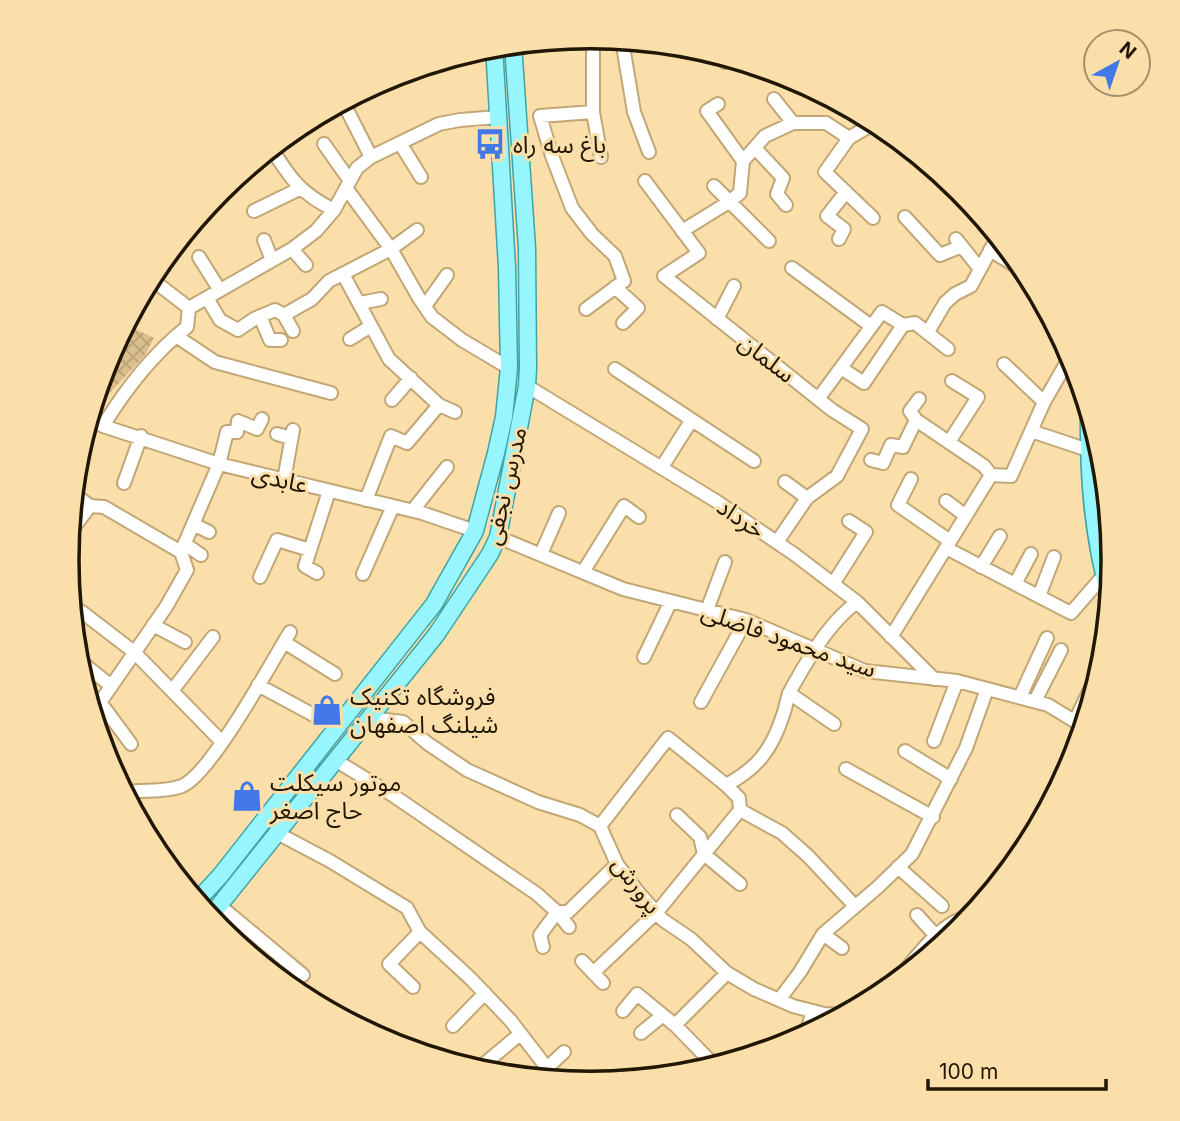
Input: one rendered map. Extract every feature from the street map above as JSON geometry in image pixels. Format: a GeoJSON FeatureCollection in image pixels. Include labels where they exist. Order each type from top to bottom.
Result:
{"type":"FeatureCollection","features":[{"type":"Feature","properties":{"kind":"main road","name":"مدرس نجفی"},"geometry":{"type":"LineString","coordinates":[[216,909],[436,635],[490,554],[498,537],[527,386],[527,248],[514,55]]}},
{"type":"Feature","properties":{"kind":"main road","name":"مدرس نجفی"},"geometry":{"type":"LineString","coordinates":[[203,895],[434,604],[475,531],[499,441],[509,368],[507,268],[495,58]]}},
{"type":"Feature","properties":{"kind":"main road"},"geometry":{"type":"LineString","coordinates":[[502,200],[524,197]]}},
{"type":"Feature","properties":{"kind":"main road"},"geometry":{"type":"LineString","coordinates":[[1088,445],[1094,526],[1102,564]]}},
{"type":"Feature","properties":{"kind":"main road"},"geometry":{"type":"LineString","coordinates":[[275,806],[289,818]]}},
{"type":"Feature","properties":{"kind":"street"},"geometry":{"type":"LineString","coordinates":[[593,49],[593,112],[601,158]]}},
{"type":"Feature","properties":{"kind":"street"},"geometry":{"type":"LineString","coordinates":[[624,50],[634,112],[649,152]]}},
{"type":"Feature","properties":{"kind":"street"},"geometry":{"type":"LineString","coordinates":[[774,100],[793,123]]}},
{"type":"Feature","properties":{"kind":"street"},"geometry":{"type":"LineString","coordinates":[[718,104],[707,111],[743,161]]}},
{"type":"Feature","properties":{"kind":"street"},"geometry":{"type":"LineString","coordinates":[[347,111],[370,157]]}},
{"type":"Feature","properties":{"kind":"street"},"geometry":{"type":"LineString","coordinates":[[586,309],[624,281],[615,256],[592,234],[572,208],[540,116],[593,112]]}},
{"type":"Feature","properties":{"kind":"street"},"geometry":{"type":"LineString","coordinates":[[189,308],[292,249],[316,231],[334,210],[357,168],[370,157],[439,124],[498,117]]}},
{"type":"Feature","properties":{"kind":"street"},"geometry":{"type":"LineString","coordinates":[[682,231],[740,193],[743,161],[765,136],[793,123],[826,123],[849,138]]}},
{"type":"Feature","properties":{"kind":"street"},"geometry":{"type":"LineString","coordinates":[[864,129],[849,138],[825,172],[873,218]]}},
{"type":"Feature","properties":{"kind":"street"},"geometry":{"type":"LineString","coordinates":[[400,143],[421,177]]}},
{"type":"Feature","properties":{"kind":"street"},"geometry":{"type":"LineString","coordinates":[[324,144],[432,317],[462,340],[509,368]]}},
{"type":"Feature","properties":{"kind":"street"},"geometry":{"type":"LineString","coordinates":[[755,148],[783,178],[777,194],[786,205]]}},
{"type":"Feature","properties":{"kind":"street"},"geometry":{"type":"LineString","coordinates":[[277,157],[299,189],[313,200],[334,210]]}},
{"type":"Feature","properties":{"kind":"street","name":"سلمان"},"geometry":{"type":"LineString","coordinates":[[645,181],[699,253],[664,276],[818,399],[862,429],[837,476],[807,498],[777,542]]}},
{"type":"Feature","properties":{"kind":"street"},"geometry":{"type":"LineString","coordinates":[[714,186],[769,241]]}},
{"type":"Feature","properties":{"kind":"street"},"geometry":{"type":"LineString","coordinates":[[254,211],[299,189]]}},
{"type":"Feature","properties":{"kind":"street"},"geometry":{"type":"LineString","coordinates":[[839,239],[844,229],[827,216],[846,192]]}},
{"type":"Feature","properties":{"kind":"street"},"geometry":{"type":"LineString","coordinates":[[905,217],[940,255],[959,243],[980,269]]}},
{"type":"Feature","properties":{"kind":"street"},"geometry":{"type":"LineString","coordinates":[[284,315],[312,299],[329,281],[391,248],[417,230]]}},
{"type":"Feature","properties":{"kind":"street"},"geometry":{"type":"LineString","coordinates":[[264,240],[272,260]]}},
{"type":"Feature","properties":{"kind":"street"},"geometry":{"type":"LineString","coordinates":[[928,332],[945,303],[971,286],[993,245]]}},
{"type":"Feature","properties":{"kind":"street"},"geometry":{"type":"LineString","coordinates":[[292,249],[306,265]]}},
{"type":"Feature","properties":{"kind":"street"},"geometry":{"type":"LineString","coordinates":[[990,250],[1002,257]]}},
{"type":"Feature","properties":{"kind":"street"},"geometry":{"type":"LineString","coordinates":[[199,257],[219,289]]}},
{"type":"Feature","properties":{"kind":"street"},"geometry":{"type":"LineString","coordinates":[[792,268],[871,326]]}},
{"type":"Feature","properties":{"kind":"street"},"geometry":{"type":"LineString","coordinates":[[343,274],[389,359],[439,405],[454,412]]}},
{"type":"Feature","properties":{"kind":"street"},"geometry":{"type":"LineString","coordinates":[[425,306],[447,275]]}},
{"type":"Feature","properties":{"kind":"street"},"geometry":{"type":"LineString","coordinates":[[159,285],[189,308]]}},
{"type":"Feature","properties":{"kind":"street"},"geometry":{"type":"LineString","coordinates":[[717,319],[734,286]]}},
{"type":"Feature","properties":{"kind":"street"},"geometry":{"type":"LineString","coordinates":[[615,287],[638,308],[623,323]]}},
{"type":"Feature","properties":{"kind":"street"},"geometry":{"type":"LineString","coordinates":[[207,298],[220,320],[238,330],[275,310],[284,315],[293,331]]}},
{"type":"Feature","properties":{"kind":"street"},"geometry":{"type":"LineString","coordinates":[[360,303],[381,299]]}},
{"type":"Feature","properties":{"kind":"street"},"geometry":{"type":"LineString","coordinates":[[103,426],[115,406],[187,327],[189,308]]}},
{"type":"Feature","properties":{"kind":"street"},"geometry":{"type":"LineString","coordinates":[[818,399],[882,312],[903,325],[915,323],[948,349]]}},
{"type":"Feature","properties":{"kind":"street"},"geometry":{"type":"LineString","coordinates":[[260,316],[270,340],[281,340]]}},
{"type":"Feature","properties":{"kind":"street"},"geometry":{"type":"LineString","coordinates":[[841,368],[864,383],[903,325]]}},
{"type":"Feature","properties":{"kind":"street"},"geometry":{"type":"LineString","coordinates":[[350,339],[371,326]]}},
{"type":"Feature","properties":{"kind":"street"},"geometry":{"type":"LineString","coordinates":[[176,336],[215,362],[331,393]]}},
{"type":"Feature","properties":{"kind":"street"},"geometry":{"type":"LineString","coordinates":[[1004,364],[1044,401]]}},
{"type":"Feature","properties":{"kind":"street"},"geometry":{"type":"LineString","coordinates":[[991,475],[1011,475],[1044,401],[1064,367]]}},
{"type":"Feature","properties":{"kind":"street"},"geometry":{"type":"LineString","coordinates":[[615,369],[754,461]]}},
{"type":"Feature","properties":{"kind":"street"},"geometry":{"type":"LineString","coordinates":[[392,400],[411,377]]}},
{"type":"Feature","properties":{"kind":"street"},"geometry":{"type":"LineString","coordinates":[[950,442],[978,397],[952,381]]}},
{"type":"Feature","properties":{"kind":"street","name":"خرداد"},"geometry":{"type":"LineString","coordinates":[[527,386],[662,467],[777,542],[857,602],[934,678]]}},
{"type":"Feature","properties":{"kind":"street"},"geometry":{"type":"LineString","coordinates":[[919,400],[910,411],[916,420],[984,466],[991,475]]}},
{"type":"Feature","properties":{"kind":"street"},"geometry":{"type":"LineString","coordinates":[[366,499],[391,436],[407,443],[439,405]]}},
{"type":"Feature","properties":{"kind":"street"},"geometry":{"type":"LineString","coordinates":[[131,744],[100,702],[187,570],[183,548],[219,464],[228,432],[237,432],[238,421],[257,429],[262,419]]}},
{"type":"Feature","properties":{"kind":"street"},"geometry":{"type":"LineString","coordinates":[[870,460],[883,463],[891,445],[902,447],[916,420]]}},
{"type":"Feature","properties":{"kind":"street"},"geometry":{"type":"LineString","coordinates":[[662,467],[691,421]]}},
{"type":"Feature","properties":{"kind":"street","name":"عابدی"},"geometry":{"type":"LineString","coordinates":[[98,423],[219,464],[413,510],[475,531]]}},
{"type":"Feature","properties":{"kind":"street"},"geometry":{"type":"LineString","coordinates":[[1031,431],[1088,450]]}},
{"type":"Feature","properties":{"kind":"street"},"geometry":{"type":"LineString","coordinates":[[277,434],[292,434],[284,480]]}},
{"type":"Feature","properties":{"kind":"street"},"geometry":{"type":"LineString","coordinates":[[124,483],[141,436]]}},
{"type":"Feature","properties":{"kind":"street"},"geometry":{"type":"LineString","coordinates":[[413,510],[447,467]]}},
{"type":"Feature","properties":{"kind":"street"},"geometry":{"type":"LineString","coordinates":[[891,637],[991,475]]}},
{"type":"Feature","properties":{"kind":"street"},"geometry":{"type":"LineString","coordinates":[[911,479],[898,505],[948,545],[981,567],[1071,613],[1101,579]]}},
{"type":"Feature","properties":{"kind":"street"},"geometry":{"type":"LineString","coordinates":[[785,482],[807,498]]}},
{"type":"Feature","properties":{"kind":"street"},"geometry":{"type":"LineString","coordinates":[[317,573],[305,566],[330,491]]}},
{"type":"Feature","properties":{"kind":"street"},"geometry":{"type":"LineString","coordinates":[[82,501],[90,506],[104,507],[201,555]]}},
{"type":"Feature","properties":{"kind":"street"},"geometry":{"type":"LineString","coordinates":[[946,501],[965,516]]}},
{"type":"Feature","properties":{"kind":"street"},"geometry":{"type":"LineString","coordinates":[[81,518],[90,506]]}},
{"type":"Feature","properties":{"kind":"street"},"geometry":{"type":"LineString","coordinates":[[363,574],[393,506]]}},
{"type":"Feature","properties":{"kind":"street"},"geometry":{"type":"LineString","coordinates":[[583,572],[624,506],[639,517]]}},
{"type":"Feature","properties":{"kind":"street"},"geometry":{"type":"LineString","coordinates":[[541,554],[559,513]]}},
{"type":"Feature","properties":{"kind":"street"},"geometry":{"type":"LineString","coordinates":[[833,584],[866,532],[849,521]]}},
{"type":"Feature","properties":{"kind":"street"},"geometry":{"type":"LineString","coordinates":[[194,524],[209,532]]}},
{"type":"Feature","properties":{"kind":"street"},"geometry":{"type":"LineString","coordinates":[[981,567],[1000,536]]}},
{"type":"Feature","properties":{"kind":"street","name":"سید محمود فاضلی"},"geometry":{"type":"LineString","coordinates":[[498,537],[623,589],[746,620],[864,671],[957,681],[1048,705],[1075,722]]}},
{"type":"Feature","properties":{"kind":"street"},"geometry":{"type":"LineString","coordinates":[[260,577],[276,540],[310,550]]}},
{"type":"Feature","properties":{"kind":"street"},"geometry":{"type":"LineString","coordinates":[[1016,584],[1031,554]]}},
{"type":"Feature","properties":{"kind":"street"},"geometry":{"type":"LineString","coordinates":[[1039,596],[1054,557]]}},
{"type":"Feature","properties":{"kind":"street"},"geometry":{"type":"LineString","coordinates":[[707,610],[725,562]]}},
{"type":"Feature","properties":{"kind":"street"},"geometry":{"type":"LineString","coordinates":[[644,657],[671,601]]}},
{"type":"Feature","properties":{"kind":"street"},"geometry":{"type":"LineString","coordinates":[[726,785],[749,773],[769,750],[789,693],[814,650],[825,632],[857,602]]}},
{"type":"Feature","properties":{"kind":"street"},"geometry":{"type":"LineString","coordinates":[[82,612],[134,652],[222,742]]}},
{"type":"Feature","properties":{"kind":"street"},"geometry":{"type":"LineString","coordinates":[[701,702],[746,620]]}},
{"type":"Feature","properties":{"kind":"street"},"geometry":{"type":"LineString","coordinates":[[153,625],[185,642]]}},
{"type":"Feature","properties":{"kind":"street"},"geometry":{"type":"LineString","coordinates":[[172,691],[213,637]]}},
{"type":"Feature","properties":{"kind":"street"},"geometry":{"type":"LineString","coordinates":[[134,792],[159,791],[184,785],[205,767],[287,637],[335,674]]}},
{"type":"Feature","properties":{"kind":"street"},"geometry":{"type":"LineString","coordinates":[[1020,697],[1047,638]]}},
{"type":"Feature","properties":{"kind":"street"},"geometry":{"type":"LineString","coordinates":[[1035,701],[1060,650]]}},
{"type":"Feature","properties":{"kind":"street"},"geometry":{"type":"LineString","coordinates":[[90,669],[110,685]]}},
{"type":"Feature","properties":{"kind":"street"},"geometry":{"type":"LineString","coordinates":[[934,741],[957,681]]}},
{"type":"Feature","properties":{"kind":"street"},"geometry":{"type":"LineString","coordinates":[[258,685],[319,718]]}},
{"type":"Feature","properties":{"kind":"street"},"geometry":{"type":"LineString","coordinates":[[779,1000],[823,934],[912,853],[933,817],[966,748],[987,689]]}},
{"type":"Feature","properties":{"kind":"street"},"geometry":{"type":"LineString","coordinates":[[789,693],[834,724]]}},
{"type":"Feature","properties":{"kind":"street","name":"پرورش"},"geometry":{"type":"LineString","coordinates":[[369,718],[403,722],[427,743],[467,770],[538,802],[580,815],[600,826],[617,864],[663,920],[691,939],[727,973],[779,1000],[823,1015]]}},
{"type":"Feature","properties":{"kind":"street"},"geometry":{"type":"LineString","coordinates":[[593,972],[657,912],[740,810],[739,798],[668,738],[600,826]]}},
{"type":"Feature","properties":{"kind":"street"},"geometry":{"type":"LineString","coordinates":[[905,751],[951,779]]}},
{"type":"Feature","properties":{"kind":"street"},"geometry":{"type":"LineString","coordinates":[[335,760],[394,796],[537,894],[569,927]]}},
{"type":"Feature","properties":{"kind":"street"},"geometry":{"type":"LineString","coordinates":[[846,769],[933,817]]}},
{"type":"Feature","properties":{"kind":"street"},"geometry":{"type":"LineString","coordinates":[[740,810],[782,833],[855,905]]}},
{"type":"Feature","properties":{"kind":"street"},"geometry":{"type":"LineString","coordinates":[[677,815],[700,837],[704,854],[740,884]]}},
{"type":"Feature","properties":{"kind":"street"},"geometry":{"type":"LineString","coordinates":[[277,833],[330,861],[407,908],[421,932],[485,993],[547,1069],[564,1052]]}},
{"type":"Feature","properties":{"kind":"street"},"geometry":{"type":"LineString","coordinates":[[557,912],[568,912],[617,864]]}},
{"type":"Feature","properties":{"kind":"street"},"geometry":{"type":"LineString","coordinates":[[898,867],[942,906]]}},
{"type":"Feature","properties":{"kind":"street"},"geometry":{"type":"LineString","coordinates":[[542,947],[540,935],[557,912]]}},
{"type":"Feature","properties":{"kind":"street"},"geometry":{"type":"LineString","coordinates":[[917,915],[936,936]]}},
{"type":"Feature","properties":{"kind":"street"},"geometry":{"type":"LineString","coordinates":[[225,919],[303,975]]}},
{"type":"Feature","properties":{"kind":"street"},"geometry":{"type":"LineString","coordinates":[[413,988],[389,964],[421,932]]}},
{"type":"Feature","properties":{"kind":"street"},"geometry":{"type":"LineString","coordinates":[[823,934],[842,948]]}},
{"type":"Feature","properties":{"kind":"street"},"geometry":{"type":"LineString","coordinates":[[582,961],[603,983]]}},
{"type":"Feature","properties":{"kind":"street"},"geometry":{"type":"LineString","coordinates":[[675,1025],[727,973]]}},
{"type":"Feature","properties":{"kind":"street"},"geometry":{"type":"LineString","coordinates":[[453,1026],[485,993]]}},
{"type":"Feature","properties":{"kind":"street"},"geometry":{"type":"LineString","coordinates":[[623,1011],[637,994],[675,1025],[707,1058]]}},
{"type":"Feature","properties":{"kind":"street"},"geometry":{"type":"LineString","coordinates":[[641,1033],[663,1015]]}},
{"type":"Feature","properties":{"kind":"street"},"geometry":{"type":"LineString","coordinates":[[487,1061],[520,1034]]}},
{"type":"Feature","properties":{"kind":"building"},"geometry":{"type":"Polygon","coordinates":[[[134,328],[154,338],[145,355],[106,398],[134,328]]]}},
{"type":"Feature","properties":{"kind":"place","name":"باغ سه راه"},"geometry":{"type":"Point","coordinates":[490,144]}},
{"type":"Feature","properties":{"kind":"place","name":"فروشگاه تکنیک شیلنگ اصفهان"},"geometry":{"type":"Point","coordinates":[327,710]}},
{"type":"Feature","properties":{"kind":"place","name":"موتور سیکلت حاج اصغر"},"geometry":{"type":"Point","coordinates":[247,796]}}]}
